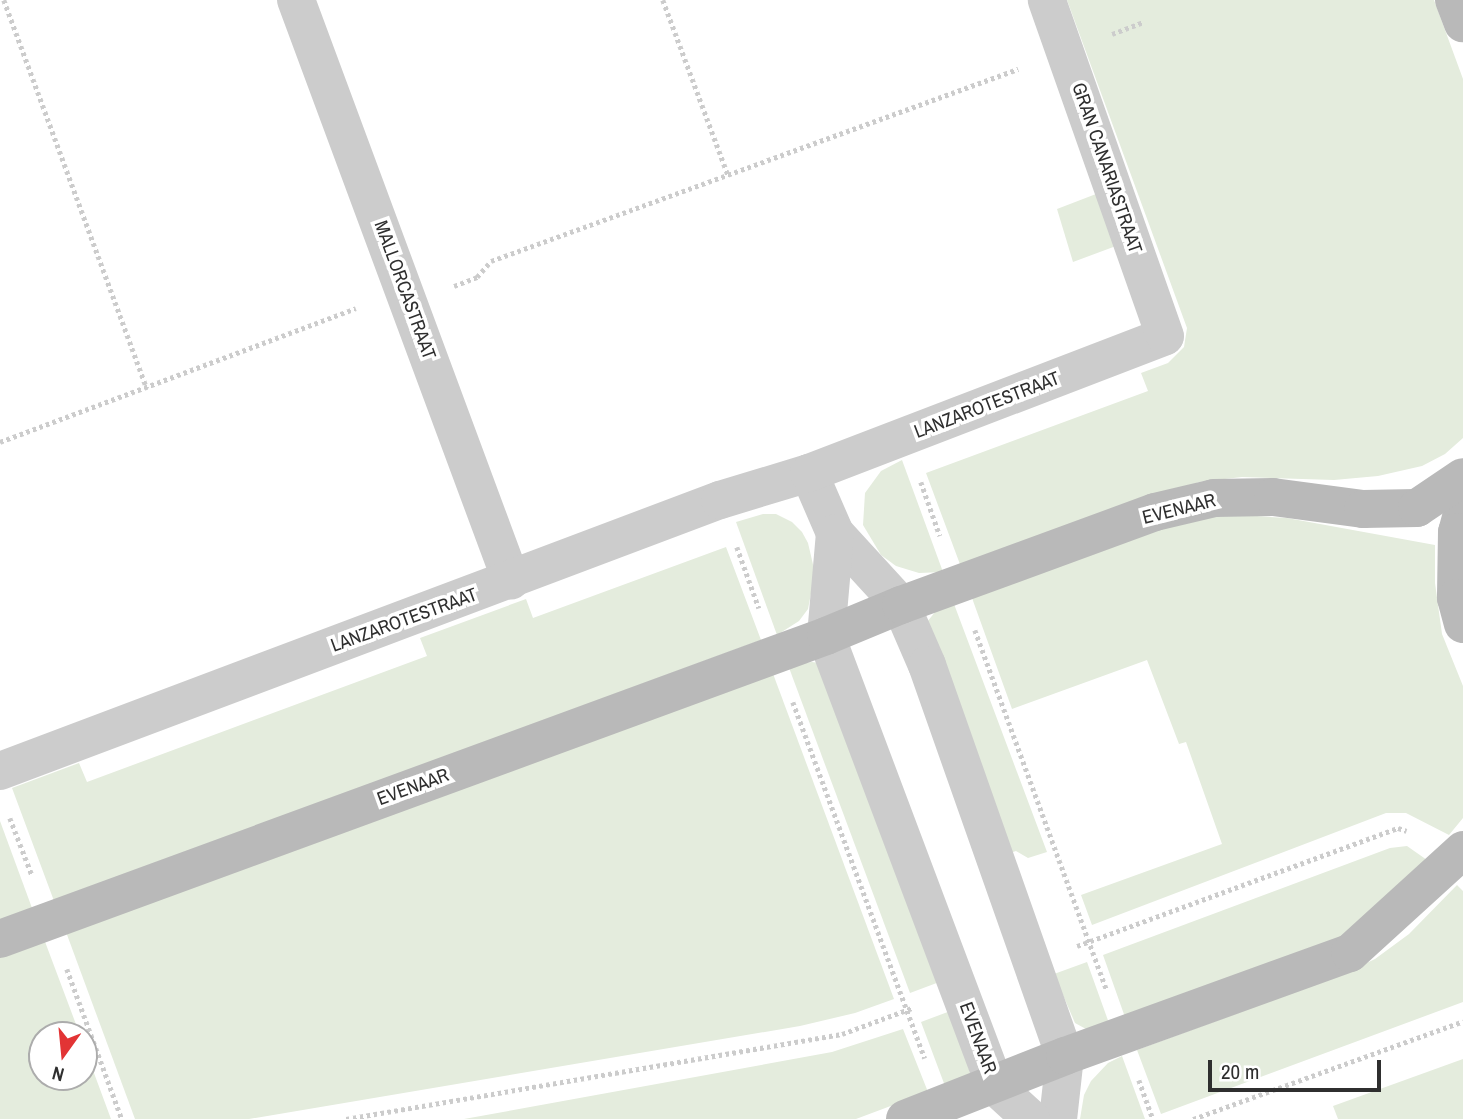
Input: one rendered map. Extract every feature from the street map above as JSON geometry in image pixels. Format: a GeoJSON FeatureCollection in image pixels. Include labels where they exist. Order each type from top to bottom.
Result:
{"type":"FeatureCollection","features":[{"type":"Feature","properties":{"kind":"main road"},"geometry":{"type":"LineString","coordinates":[[1454,0],[1463,23]]}},
{"type":"Feature","properties":{"kind":"main road","name":"EVENAAR"},"geometry":{"type":"LineString","coordinates":[[0,939],[775,655],[901,604],[1155,512],[1214,498],[1273,497],[1363,509],[1417,508],[1463,477]]}},
{"type":"Feature","properties":{"kind":"main road"},"geometry":{"type":"LineString","coordinates":[[1463,510],[1457,532],[1456,598],[1463,624]]}},
{"type":"Feature","properties":{"kind":"main road","name":"EVENAAR"},"geometry":{"type":"LineString","coordinates":[[905,1119],[996,1086],[1065,1056],[1350,953],[1463,850]]}},
{"type":"Feature","properties":{"kind":"street","name":"MALLORCASTRAAT"},"geometry":{"type":"LineString","coordinates":[[296,0],[511,580]]}},
{"type":"Feature","properties":{"kind":"street","name":"GRAN CANARIASTRAAT"},"geometry":{"type":"LineString","coordinates":[[1047,0],[1165,336]]}},
{"type":"Feature","properties":{"kind":"street","name":"LANZAROTESTRAAT"},"geometry":{"type":"LineString","coordinates":[[0,771],[720,500],[809,473],[1165,336]]}},
{"type":"Feature","properties":{"kind":"street"},"geometry":{"type":"LineString","coordinates":[[809,473],[835,533],[901,604],[927,665],[1065,1056],[1058,1119]]}},
{"type":"Feature","properties":{"kind":"street","name":"EVENAAR"},"geometry":{"type":"LineString","coordinates":[[835,533],[826,636],[996,1086]]}},
{"type":"Feature","properties":{"kind":"street"},"geometry":{"type":"LineString","coordinates":[[996,1086],[1031,1119]]}},
{"type":"Feature","properties":{"kind":"path"},"geometry":{"type":"LineString","coordinates":[[4,0],[147,389]]}},
{"type":"Feature","properties":{"kind":"path"},"geometry":{"type":"LineString","coordinates":[[663,0],[728,175]]}},
{"type":"Feature","properties":{"kind":"path"},"geometry":{"type":"LineString","coordinates":[[0,442],[147,389],[405,289],[428,295],[477,277],[491,261],[1067,52]]}},
{"type":"Feature","properties":{"kind":"path"},"geometry":{"type":"LineString","coordinates":[[904,437],[1153,1119]]}},
{"type":"Feature","properties":{"kind":"path"},"geometry":{"type":"LineString","coordinates":[[720,500],[942,1105]]}},
{"type":"Feature","properties":{"kind":"path"},"geometry":{"type":"LineString","coordinates":[[1194,1119],[1463,1021]]}},
{"type":"Feature","properties":{"kind":"green space"},"geometry":{"type":"Polygon","coordinates":[[[1067,0],[1434,0],[1463,79],[1463,438],[1445,454],[1422,466],[1378,476],[1334,480],[1242,477],[1199,482],[961,567],[926,473],[1148,391],[1141,373],[1168,363],[1184,347],[1187,328],[1067,0]]]}},
{"type":"Feature","properties":{"kind":"green space"},"geometry":{"type":"Polygon","coordinates":[[[1096,194],[1116,246],[1073,262],[1057,209],[1096,194]]]}},
{"type":"Feature","properties":{"kind":"green space"},"geometry":{"type":"Polygon","coordinates":[[[902,460],[943,572],[919,573],[896,566],[881,555],[863,525],[865,493],[881,471],[902,460]]]}},
{"type":"Feature","properties":{"kind":"green space"},"geometry":{"type":"Polygon","coordinates":[[[763,514],[776,514],[792,522],[802,532],[808,543],[815,573],[808,609],[799,621],[777,635],[736,522],[763,514]]]}},
{"type":"Feature","properties":{"kind":"green space"},"geometry":{"type":"Polygon","coordinates":[[[1226,514],[1287,518],[1435,545],[1435,583],[1442,634],[1463,686],[1463,818],[1449,835],[1406,813],[1386,813],[1092,925],[1081,895],[1222,844],[1186,742],[1179,744],[1147,660],[1012,709],[972,598],[1188,519],[1226,514]]]}},
{"type":"Feature","properties":{"kind":"green space"},"geometry":{"type":"Polygon","coordinates":[[[726,547],[761,640],[54,901],[12,788],[79,763],[87,782],[427,656],[420,638],[526,599],[533,618],[726,547]]]}},
{"type":"Feature","properties":{"kind":"green space"},"geometry":{"type":"Polygon","coordinates":[[[954,604],[1047,852],[1028,858],[1016,851],[1010,853],[927,622],[935,612],[954,604]]]}},
{"type":"Feature","properties":{"kind":"green space"},"geometry":{"type":"Polygon","coordinates":[[[819,663],[942,981],[910,993],[788,665],[819,663]]]}},
{"type":"Feature","properties":{"kind":"green space"},"geometry":{"type":"Polygon","coordinates":[[[772,671],[894,999],[855,1013],[800,1026],[249,1119],[135,1119],[66,932],[772,671]]]}},
{"type":"Feature","properties":{"kind":"green space"},"geometry":{"type":"Polygon","coordinates":[[[0,821],[32,908],[0,920],[0,821]]]}},
{"type":"Feature","properties":{"kind":"green space"},"geometry":{"type":"Polygon","coordinates":[[[1407,846],[1427,860],[1348,935],[1126,1020],[1103,955],[1390,848],[1407,846]]]}},
{"type":"Feature","properties":{"kind":"green space"},"geometry":{"type":"Polygon","coordinates":[[[1457,885],[1463,891],[1463,1002],[1161,1114],[1137,1050],[1341,975],[1375,959],[1409,934],[1457,885]]]}},
{"type":"Feature","properties":{"kind":"green space"},"geometry":{"type":"Polygon","coordinates":[[[44,939],[75,1021],[28,1021],[28,1091],[98,1091],[98,1084],[111,1119],[0,1119],[0,956],[44,939]]]}},
{"type":"Feature","properties":{"kind":"green space"},"geometry":{"type":"Polygon","coordinates":[[[1087,962],[1110,1026],[1086,1029],[1075,1023],[1054,974],[1087,962]]]}},
{"type":"Feature","properties":{"kind":"green space"},"geometry":{"type":"Polygon","coordinates":[[[953,1010],[970,1073],[964,1079],[945,1086],[921,1022],[953,1010]]]}},
{"type":"Feature","properties":{"kind":"green space"},"geometry":{"type":"Polygon","coordinates":[[[903,1029],[928,1092],[856,1119],[464,1119],[832,1052],[903,1029]]]}},
{"type":"Feature","properties":{"kind":"green space"},"geometry":{"type":"Polygon","coordinates":[[[1122,1056],[1145,1119],[1080,1119],[1084,1095],[1091,1081],[1108,1063],[1122,1056]]]}},
{"type":"Feature","properties":{"kind":"green space"},"geometry":{"type":"Polygon","coordinates":[[[1463,1059],[1463,1119],[1338,1119],[1333,1106],[1463,1059]]]}}]}
